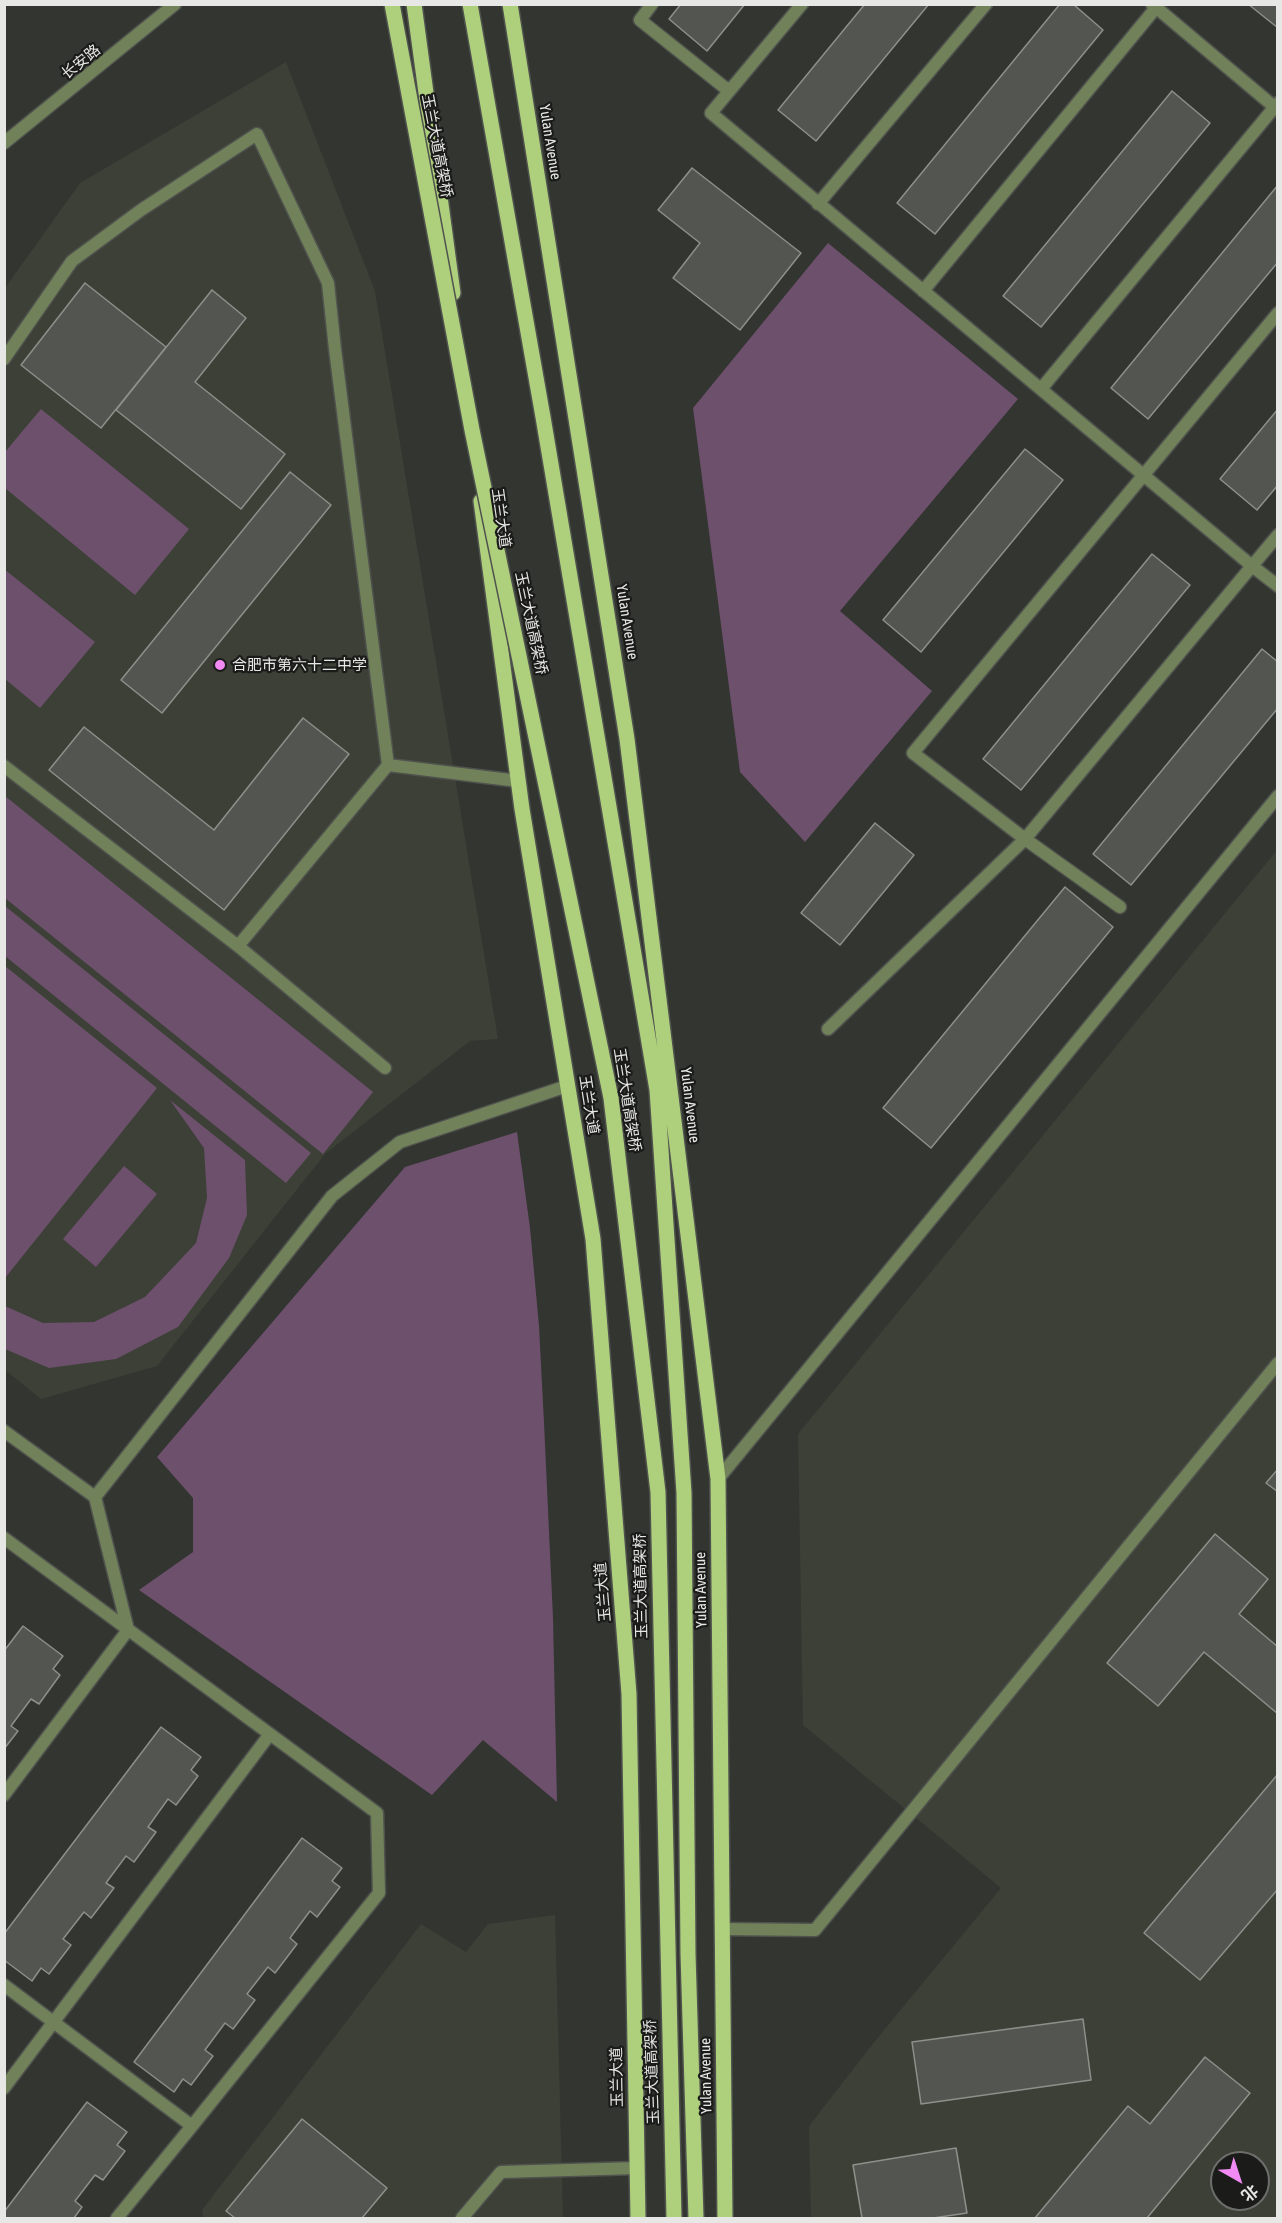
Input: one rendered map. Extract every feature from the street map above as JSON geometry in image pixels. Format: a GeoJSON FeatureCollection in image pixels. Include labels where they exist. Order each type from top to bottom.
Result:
{"type":"FeatureCollection","features":[{"type":"Feature","properties":{"kind":"main road","name":"玉兰大道高架桥"},"geometry":{"type":"LineString","coordinates":[[392,4],[472,430],[611,1098],[657,1492],[674,2218]]}},
{"type":"Feature","properties":{"kind":"main road","name":"玉兰大道"},"geometry":{"type":"LineString","coordinates":[[414,4],[518,781],[593,1239],[629,1694],[638,2218]]}},
{"type":"Feature","properties":{"kind":"main road","name":"玉兰大道高架桥"},"geometry":{"type":"LineString","coordinates":[[470,4],[541,405],[657,1090],[684,1493],[688,1954],[696,2218]]}},
{"type":"Feature","properties":{"kind":"main road","name":"Yulan Avenue"},"geometry":{"type":"LineString","coordinates":[[510,4],[627,739],[718,1479],[725,2218]]}},
{"type":"Feature","properties":{"kind":"street","name":"长安路"},"geometry":{"type":"LineString","coordinates":[[4,143],[175,4]]}},
{"type":"Feature","properties":{"kind":"street"},"geometry":{"type":"LineString","coordinates":[[652,4],[640,20],[729,91]]}},
{"type":"Feature","properties":{"kind":"street"},"geometry":{"type":"LineString","coordinates":[[802,4],[711,113],[1278,586]]}},
{"type":"Feature","properties":{"kind":"street"},"geometry":{"type":"LineString","coordinates":[[818,204],[986,4]]}},
{"type":"Feature","properties":{"kind":"street"},"geometry":{"type":"LineString","coordinates":[[923,291],[1156,6],[1276,106],[1041,389]]}},
{"type":"Feature","properties":{"kind":"street"},"geometry":{"type":"LineString","coordinates":[[4,359],[72,261],[141,210],[257,134],[328,283],[334,349],[388,765],[238,946]]}},
{"type":"Feature","properties":{"kind":"street"},"geometry":{"type":"LineString","coordinates":[[1120,907],[1025,839],[913,753],[1278,313]]}},
{"type":"Feature","properties":{"kind":"street"},"geometry":{"type":"LineString","coordinates":[[828,1029],[1025,839],[1278,536]]}},
{"type":"Feature","properties":{"kind":"street"},"geometry":{"type":"LineString","coordinates":[[388,765],[518,781]]}},
{"type":"Feature","properties":{"kind":"street"},"geometry":{"type":"LineString","coordinates":[[4,766],[238,946],[385,1068]]}},
{"type":"Feature","properties":{"kind":"street"},"geometry":{"type":"LineString","coordinates":[[718,1479],[1278,796]]}},
{"type":"Feature","properties":{"kind":"street"},"geometry":{"type":"LineString","coordinates":[[95,1497],[332,1196],[400,1142],[567,1086]]}},
{"type":"Feature","properties":{"kind":"street"},"geometry":{"type":"LineString","coordinates":[[722,1929],[815,1930],[1278,1363]]}},
{"type":"Feature","properties":{"kind":"street"},"geometry":{"type":"LineString","coordinates":[[4,1431],[95,1497],[128,1630]]}},
{"type":"Feature","properties":{"kind":"street"},"geometry":{"type":"LineString","coordinates":[[4,1538],[377,1813],[379,1893],[117,2218]]}},
{"type":"Feature","properties":{"kind":"street"},"geometry":{"type":"LineString","coordinates":[[4,1795],[128,1630]]}},
{"type":"Feature","properties":{"kind":"street"},"geometry":{"type":"LineString","coordinates":[[4,2088],[270,1734]]}},
{"type":"Feature","properties":{"kind":"street"},"geometry":{"type":"LineString","coordinates":[[4,1985],[192,2127]]}},
{"type":"Feature","properties":{"kind":"street"},"geometry":{"type":"LineString","coordinates":[[462,2218],[501,2172],[637,2168]]}},
{"type":"Feature","properties":{"kind":"shaded area","name":"合肥市第六十二中学"},"geometry":{"type":"Polygon","coordinates":[[[286,62],[375,291],[498,1039],[470,1041],[325,1154],[157,1366],[41,1399],[5,1370],[5,288],[80,183],[286,62]]]}},
{"type":"Feature","properties":{"kind":"shaded area"},"geometry":{"type":"Polygon","coordinates":[[[828,243],[1018,399],[840,611],[932,691],[805,842],[740,772],[693,408],[828,243]]]}},
{"type":"Feature","properties":{"kind":"shaded area"},"geometry":{"type":"Polygon","coordinates":[[[41,409],[189,529],[135,595],[5,488],[5,452],[41,409]]]}},
{"type":"Feature","properties":{"kind":"shaded area"},"geometry":{"type":"Polygon","coordinates":[[[4,569],[95,642],[40,708],[5,679],[4,569]]]}},
{"type":"Feature","properties":{"kind":"shaded area"},"geometry":{"type":"Polygon","coordinates":[[[5,796],[373,1092],[323,1154],[5,898],[5,796]]]}},
{"type":"Feature","properties":{"kind":"shaded area"},"geometry":{"type":"Polygon","coordinates":[[[1277,850],[1277,2218],[811,2218],[809,2126],[875,2041],[1001,1888],[803,1725],[798,1434],[1277,850]]]}},
{"type":"Feature","properties":{"kind":"shaded area"},"geometry":{"type":"Polygon","coordinates":[[[5,906],[311,1153],[286,1183],[5,956],[5,906]]]}},
{"type":"Feature","properties":{"kind":"shaded area"},"geometry":{"type":"Polygon","coordinates":[[[5,966],[157,1088],[5,1278],[5,966]]]}},
{"type":"Feature","properties":{"kind":"shaded area"},"geometry":{"type":"Polygon","coordinates":[[[170,1100],[245,1160],[247,1215],[229,1258],[178,1327],[116,1359],[49,1368],[5,1349],[5,1306],[43,1323],[94,1322],[145,1297],[196,1243],[207,1198],[204,1148],[170,1100]]]}},
{"type":"Feature","properties":{"kind":"shaded area"},"geometry":{"type":"Polygon","coordinates":[[[517,1132],[530,1228],[539,1326],[553,1618],[557,1802],[483,1740],[432,1795],[139,1590],[193,1552],[193,1498],[157,1457],[405,1167],[517,1132]]]}},
{"type":"Feature","properties":{"kind":"shaded area"},"geometry":{"type":"Polygon","coordinates":[[[124,1166],[157,1194],[96,1267],[63,1239],[124,1166]]]}},
{"type":"Feature","properties":{"kind":"shaded area"},"geometry":{"type":"Polygon","coordinates":[[[555,1915],[563,2218],[203,2218],[202,2210],[421,1924],[466,1952],[488,1924],[555,1915]]]}},
{"type":"Feature","properties":{"kind":"building"},"geometry":{"type":"Polygon","coordinates":[[[681,4],[745,4],[707,51],[669,19],[681,4]]]}},
{"type":"Feature","properties":{"kind":"building"},"geometry":{"type":"Polygon","coordinates":[[[865,4],[929,4],[816,141],[778,110],[865,4]]]}},
{"type":"Feature","properties":{"kind":"building"},"geometry":{"type":"Polygon","coordinates":[[[1060,4],[1073,4],[1103,30],[935,234],[897,203],[1060,4]]]}},
{"type":"Feature","properties":{"kind":"building"},"geometry":{"type":"Polygon","coordinates":[[[1248,4],[1278,4],[1278,28],[1248,4]]]}},
{"type":"Feature","properties":{"kind":"building"},"geometry":{"type":"Polygon","coordinates":[[[1172,91],[1210,123],[1041,327],[1003,296],[1172,91]]]}},
{"type":"Feature","properties":{"kind":"building"},"geometry":{"type":"Polygon","coordinates":[[[692,168],[801,253],[740,330],[673,278],[700,243],[658,210],[692,168]]]}},
{"type":"Feature","properties":{"kind":"building"},"geometry":{"type":"Polygon","coordinates":[[[1278,185],[1278,262],[1148,419],[1111,388],[1278,185]]]}},
{"type":"Feature","properties":{"kind":"building"},"geometry":{"type":"Polygon","coordinates":[[[85,283],[166,347],[101,428],[21,365],[85,283]]]}},
{"type":"Feature","properties":{"kind":"building"},"geometry":{"type":"Polygon","coordinates":[[[212,290],[246,318],[195,382],[285,454],[241,509],[116,410],[212,290]]]}},
{"type":"Feature","properties":{"kind":"building"},"geometry":{"type":"Polygon","coordinates":[[[1278,409],[1278,485],[1257,510],[1220,479],[1278,409]]]}},
{"type":"Feature","properties":{"kind":"building"},"geometry":{"type":"Polygon","coordinates":[[[1025,449],[1063,480],[921,652],[883,620],[1025,449]]]}},
{"type":"Feature","properties":{"kind":"building"},"geometry":{"type":"Polygon","coordinates":[[[290,472],[331,505],[162,713],[121,680],[290,472]]]}},
{"type":"Feature","properties":{"kind":"building"},"geometry":{"type":"Polygon","coordinates":[[[1152,554],[1190,585],[1021,790],[983,759],[1152,554]]]}},
{"type":"Feature","properties":{"kind":"building"},"geometry":{"type":"Polygon","coordinates":[[[1262,649],[1278,662],[1278,708],[1131,885],[1093,854],[1262,649]]]}},
{"type":"Feature","properties":{"kind":"building"},"geometry":{"type":"Polygon","coordinates":[[[303,718],[349,754],[224,910],[49,770],[84,727],[214,830],[303,718]]]}},
{"type":"Feature","properties":{"kind":"building"},"geometry":{"type":"Polygon","coordinates":[[[875,823],[914,855],[840,945],[801,913],[875,823]]]}},
{"type":"Feature","properties":{"kind":"building"},"geometry":{"type":"Polygon","coordinates":[[[1065,887],[1113,927],[931,1148],[883,1108],[1065,887]]]}},
{"type":"Feature","properties":{"kind":"building"},"geometry":{"type":"Polygon","coordinates":[[[1278,1469],[1278,1492],[1266,1483],[1278,1469]]]}},
{"type":"Feature","properties":{"kind":"building"},"geometry":{"type":"Polygon","coordinates":[[[1215,1534],[1268,1579],[1239,1614],[1278,1647],[1278,1714],[1204,1652],[1158,1706],[1107,1663],[1215,1534]]]}},
{"type":"Feature","properties":{"kind":"building"},"geometry":{"type":"Polygon","coordinates":[[[23,1626],[63,1656],[53,1669],[60,1675],[39,1704],[31,1699],[11,1726],[18,1731],[4,1749],[4,1651],[23,1626]]]}},
{"type":"Feature","properties":{"kind":"building"},"geometry":{"type":"Polygon","coordinates":[[[161,1727],[201,1757],[191,1770],[198,1776],[176,1805],[168,1799],[148,1827],[156,1832],[134,1862],[126,1856],[106,1883],[114,1888],[91,1918],[84,1912],[63,1939],[71,1945],[49,1974],[41,1968],[32,1981],[4,1960],[4,1934],[161,1727]]]}},
{"type":"Feature","properties":{"kind":"building"},"geometry":{"type":"Polygon","coordinates":[[[1278,1774],[1278,1889],[1200,1980],[1144,1933],[1278,1774]]]}},
{"type":"Feature","properties":{"kind":"building"},"geometry":{"type":"Polygon","coordinates":[[[302,1838],[342,1868],[332,1881],[340,1887],[317,1917],[310,1911],[290,1938],[297,1944],[275,1973],[268,1967],[247,1994],[255,2000],[233,2029],[225,2023],[205,2050],[213,2056],[191,2085],[183,2079],[174,2092],[134,2062],[302,1838]]]}},
{"type":"Feature","properties":{"kind":"building"},"geometry":{"type":"Polygon","coordinates":[[[1083,2019],[1091,2080],[921,2104],[912,2042],[1083,2019]]]}},
{"type":"Feature","properties":{"kind":"building"},"geometry":{"type":"Polygon","coordinates":[[[1205,2057],[1250,2093],[1147,2218],[1035,2218],[1128,2106],[1150,2124],[1205,2057]]]}},
{"type":"Feature","properties":{"kind":"building"},"geometry":{"type":"Polygon","coordinates":[[[87,2102],[127,2132],[117,2145],[125,2151],[103,2180],[95,2175],[75,2201],[82,2207],[74,2218],[4,2218],[4,2212],[87,2102]]]}},
{"type":"Feature","properties":{"kind":"building"},"geometry":{"type":"Polygon","coordinates":[[[302,2119],[387,2188],[362,2218],[235,2218],[226,2211],[302,2119]]]}},
{"type":"Feature","properties":{"kind":"building"},"geometry":{"type":"Polygon","coordinates":[[[956,2148],[967,2213],[933,2218],[862,2218],[853,2165],[956,2148]]]}},
{"type":"Feature","properties":{"kind":"place","name":"合肥市第六十二中学"},"geometry":{"type":"Point","coordinates":[220,665]}}]}
